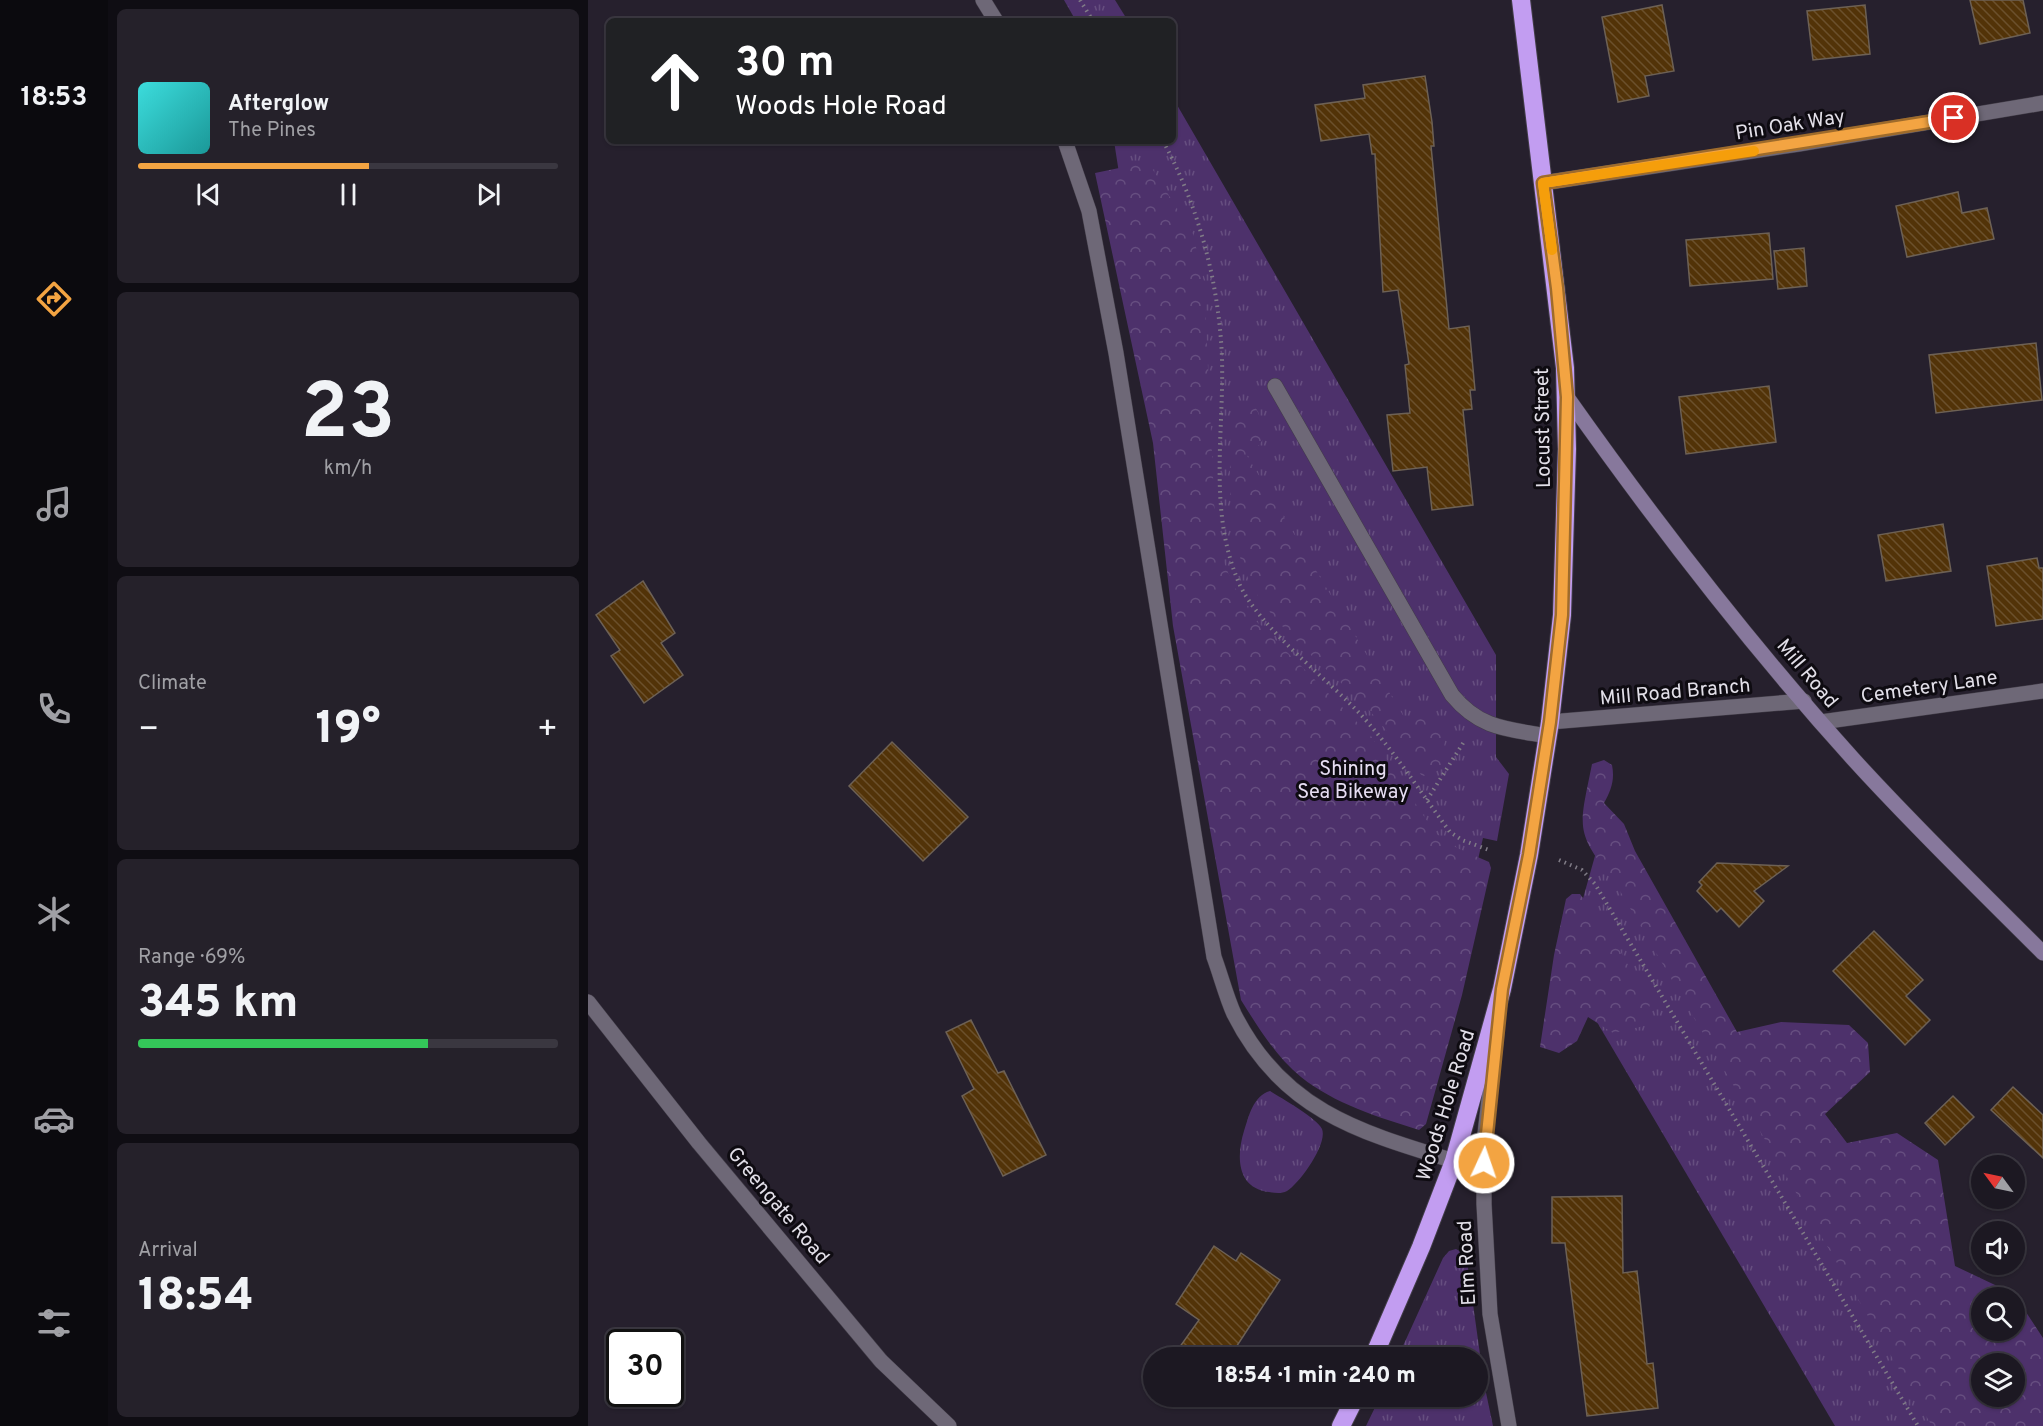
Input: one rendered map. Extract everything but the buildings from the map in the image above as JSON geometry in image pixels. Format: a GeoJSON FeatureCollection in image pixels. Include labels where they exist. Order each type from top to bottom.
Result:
{"type":"FeatureCollection","features":[{"type":"Feature","properties":{"kind":"highway","name":"Locust Street"},"geometry":{"type":"LineString","coordinates":[[1521,0],[1557,288],[1567,397],[1562,615],[1549,729],[1529,855]]}},
{"type":"Feature","properties":{"kind":"highway","name":"Woods Hole Road"},"geometry":{"type":"LineString","coordinates":[[1378,1347],[1421,1247],[1454,1161],[1502,989],[1529,855]]}},
{"type":"Feature","properties":{"kind":"highway"},"geometry":{"type":"LineString","coordinates":[[1341,1426],[1350,1407]]}},
{"type":"Feature","properties":{"kind":"street"},"geometry":{"type":"LineString","coordinates":[[983,0],[994,18]]}},
{"type":"Feature","properties":{"kind":"street","name":"Pin Oak Way"},"geometry":{"type":"LineString","coordinates":[[1543,183],[1799,144],[2043,103]]}},
{"type":"Feature","properties":{"kind":"street"},"geometry":{"type":"LineString","coordinates":[[1066,144],[1089,211],[1116,352],[1214,957],[1233,1012],[1266,1064],[1287,1086],[1344,1124],[1371,1136],[1454,1161]]}},
{"type":"Feature","properties":{"kind":"street"},"geometry":{"type":"LineString","coordinates":[[1275,386],[1452,695],[1478,720]]}},
{"type":"Feature","properties":{"kind":"street","name":"Mill Road"},"geometry":{"type":"LineString","coordinates":[[1567,397],[1638,498],[1821,722],[1856,762],[2043,953]]}},
{"type":"Feature","properties":{"kind":"street","name":"Cemetery Lane"},"geometry":{"type":"LineString","coordinates":[[1821,722],[2043,691]]}},
{"type":"Feature","properties":{"kind":"street","name":"Mill Road Branch"},"geometry":{"type":"LineString","coordinates":[[1478,720],[1491,726],[1549,729],[1804,701]]}},
{"type":"Feature","properties":{"kind":"street","name":"Elm Road"},"geometry":{"type":"LineString","coordinates":[[1502,989],[1484,1142],[1484,1204],[1490,1314],[1509,1426]]}},
{"type":"Feature","properties":{"kind":"street","name":"Greengate Road"},"geometry":{"type":"LineString","coordinates":[[588,1002],[699,1143],[881,1361],[949,1426]]}},
{"type":"Feature","properties":{"kind":"path"},"geometry":{"type":"LineString","coordinates":[[1080,0],[1091,18]]}},
{"type":"Feature","properties":{"kind":"path"},"geometry":{"type":"LineString","coordinates":[[1164,144],[1191,198],[1212,274],[1221,357],[1219,489],[1223,528],[1239,584],[1267,622],[1362,716],[1396,757],[1450,832],[1462,840],[1489,850]]}},
{"type":"Feature","properties":{"kind":"path"},"geometry":{"type":"LineString","coordinates":[[1427,800],[1478,720]]}},
{"type":"Feature","properties":{"kind":"path"},"geometry":{"type":"LineString","coordinates":[[1559,860],[1582,870],[1595,884],[1918,1426]]}},
{"type":"Feature","properties":{"kind":"green space"},"geometry":{"type":"Polygon","coordinates":[[[1064,0],[1115,0],[1126,18],[1074,18],[1064,0]]]}},
{"type":"Feature","properties":{"kind":"green space","name":"Shining Sea Bikeway"},"geometry":{"type":"Polygon","coordinates":[[[1176,103],[1496,655],[1496,757],[1509,774],[1497,841],[1483,838],[1456,953],[1245,981],[1114,144],[1176,144],[1176,103]]]}},
{"type":"Feature","properties":{"kind":"green space"},"geometry":{"type":"Polygon","coordinates":[[[1148,162],[1193,234],[1204,282],[1216,541],[1232,583],[1256,621],[1371,736],[1435,833],[1457,848],[1489,862],[1491,868],[1462,995],[1426,1124],[1419,1130],[1342,1102],[1301,1077],[1276,1051],[1241,1000],[1173,626],[1153,443],[1095,173],[1148,162]]]}},
{"type":"Feature","properties":{"kind":"green space"},"geometry":{"type":"Polygon","coordinates":[[[1240,406],[1256,408],[1267,434],[1259,445],[1246,454],[1407,722],[1418,716],[1428,718],[1445,739],[1442,765],[1430,775],[1422,776],[1369,711],[1283,627],[1269,611],[1248,578],[1235,537],[1230,496],[1232,411],[1240,406]]]}},
{"type":"Feature","properties":{"kind":"green space"},"geometry":{"type":"Polygon","coordinates":[[[1604,760],[1612,765],[1613,775],[1612,785],[1604,803],[1624,824],[1635,851],[1737,1032],[1781,1022],[1849,1025],[1868,1043],[1870,1072],[1825,1114],[1847,1143],[1897,1133],[1938,1160],[1955,1266],[1999,1287],[1971,1287],[1971,1341],[2025,1341],[2025,1311],[2043,1338],[2043,1426],[1932,1426],[1616,884],[1593,852],[1583,828],[1584,803],[1592,764],[1604,760]]]}},
{"type":"Feature","properties":{"kind":"green space"},"geometry":{"type":"Polygon","coordinates":[[[1600,838],[1936,1426],[1835,1426],[1564,966],[1600,838]]]}},
{"type":"Feature","properties":{"kind":"green space"},"geometry":{"type":"Polygon","coordinates":[[[1572,894],[1580,894],[1614,940],[1650,1004],[1644,1026],[1613,1033],[1588,1017],[1577,1041],[1559,1053],[1540,1047],[1554,955],[1566,899],[1572,894]]]}},
{"type":"Feature","properties":{"kind":"green space"},"geometry":{"type":"Polygon","coordinates":[[[1270,1091],[1319,1124],[1323,1136],[1317,1153],[1305,1172],[1292,1187],[1281,1193],[1258,1189],[1250,1184],[1245,1178],[1240,1161],[1241,1141],[1250,1113],[1259,1097],[1270,1091]]]}},
{"type":"Feature","properties":{"kind":"green space"},"geometry":{"type":"Polygon","coordinates":[[[1456,1249],[1463,1253],[1467,1261],[1479,1347],[1403,1347],[1443,1258],[1449,1251],[1456,1249]]]}},
{"type":"Feature","properties":{"kind":"green space"},"geometry":{"type":"Polygon","coordinates":[[[1488,1402],[1493,1426],[1366,1426],[1375,1407],[1488,1407],[1488,1402]]]}},
{"type":"Feature","properties":{"kind":"slow traffic"},"geometry":{"type":"LineString","coordinates":[[1552,250],[1543,183],[1754,151]]}},
{"type":"Feature","properties":{"kind":"route"},"geometry":{"type":"LineString","coordinates":[[1484,1163],[1484,1142],[1502,989],[1529,855],[1550,722],[1562,615],[1567,397],[1557,288],[1543,183],[1954,118]]}}]}
